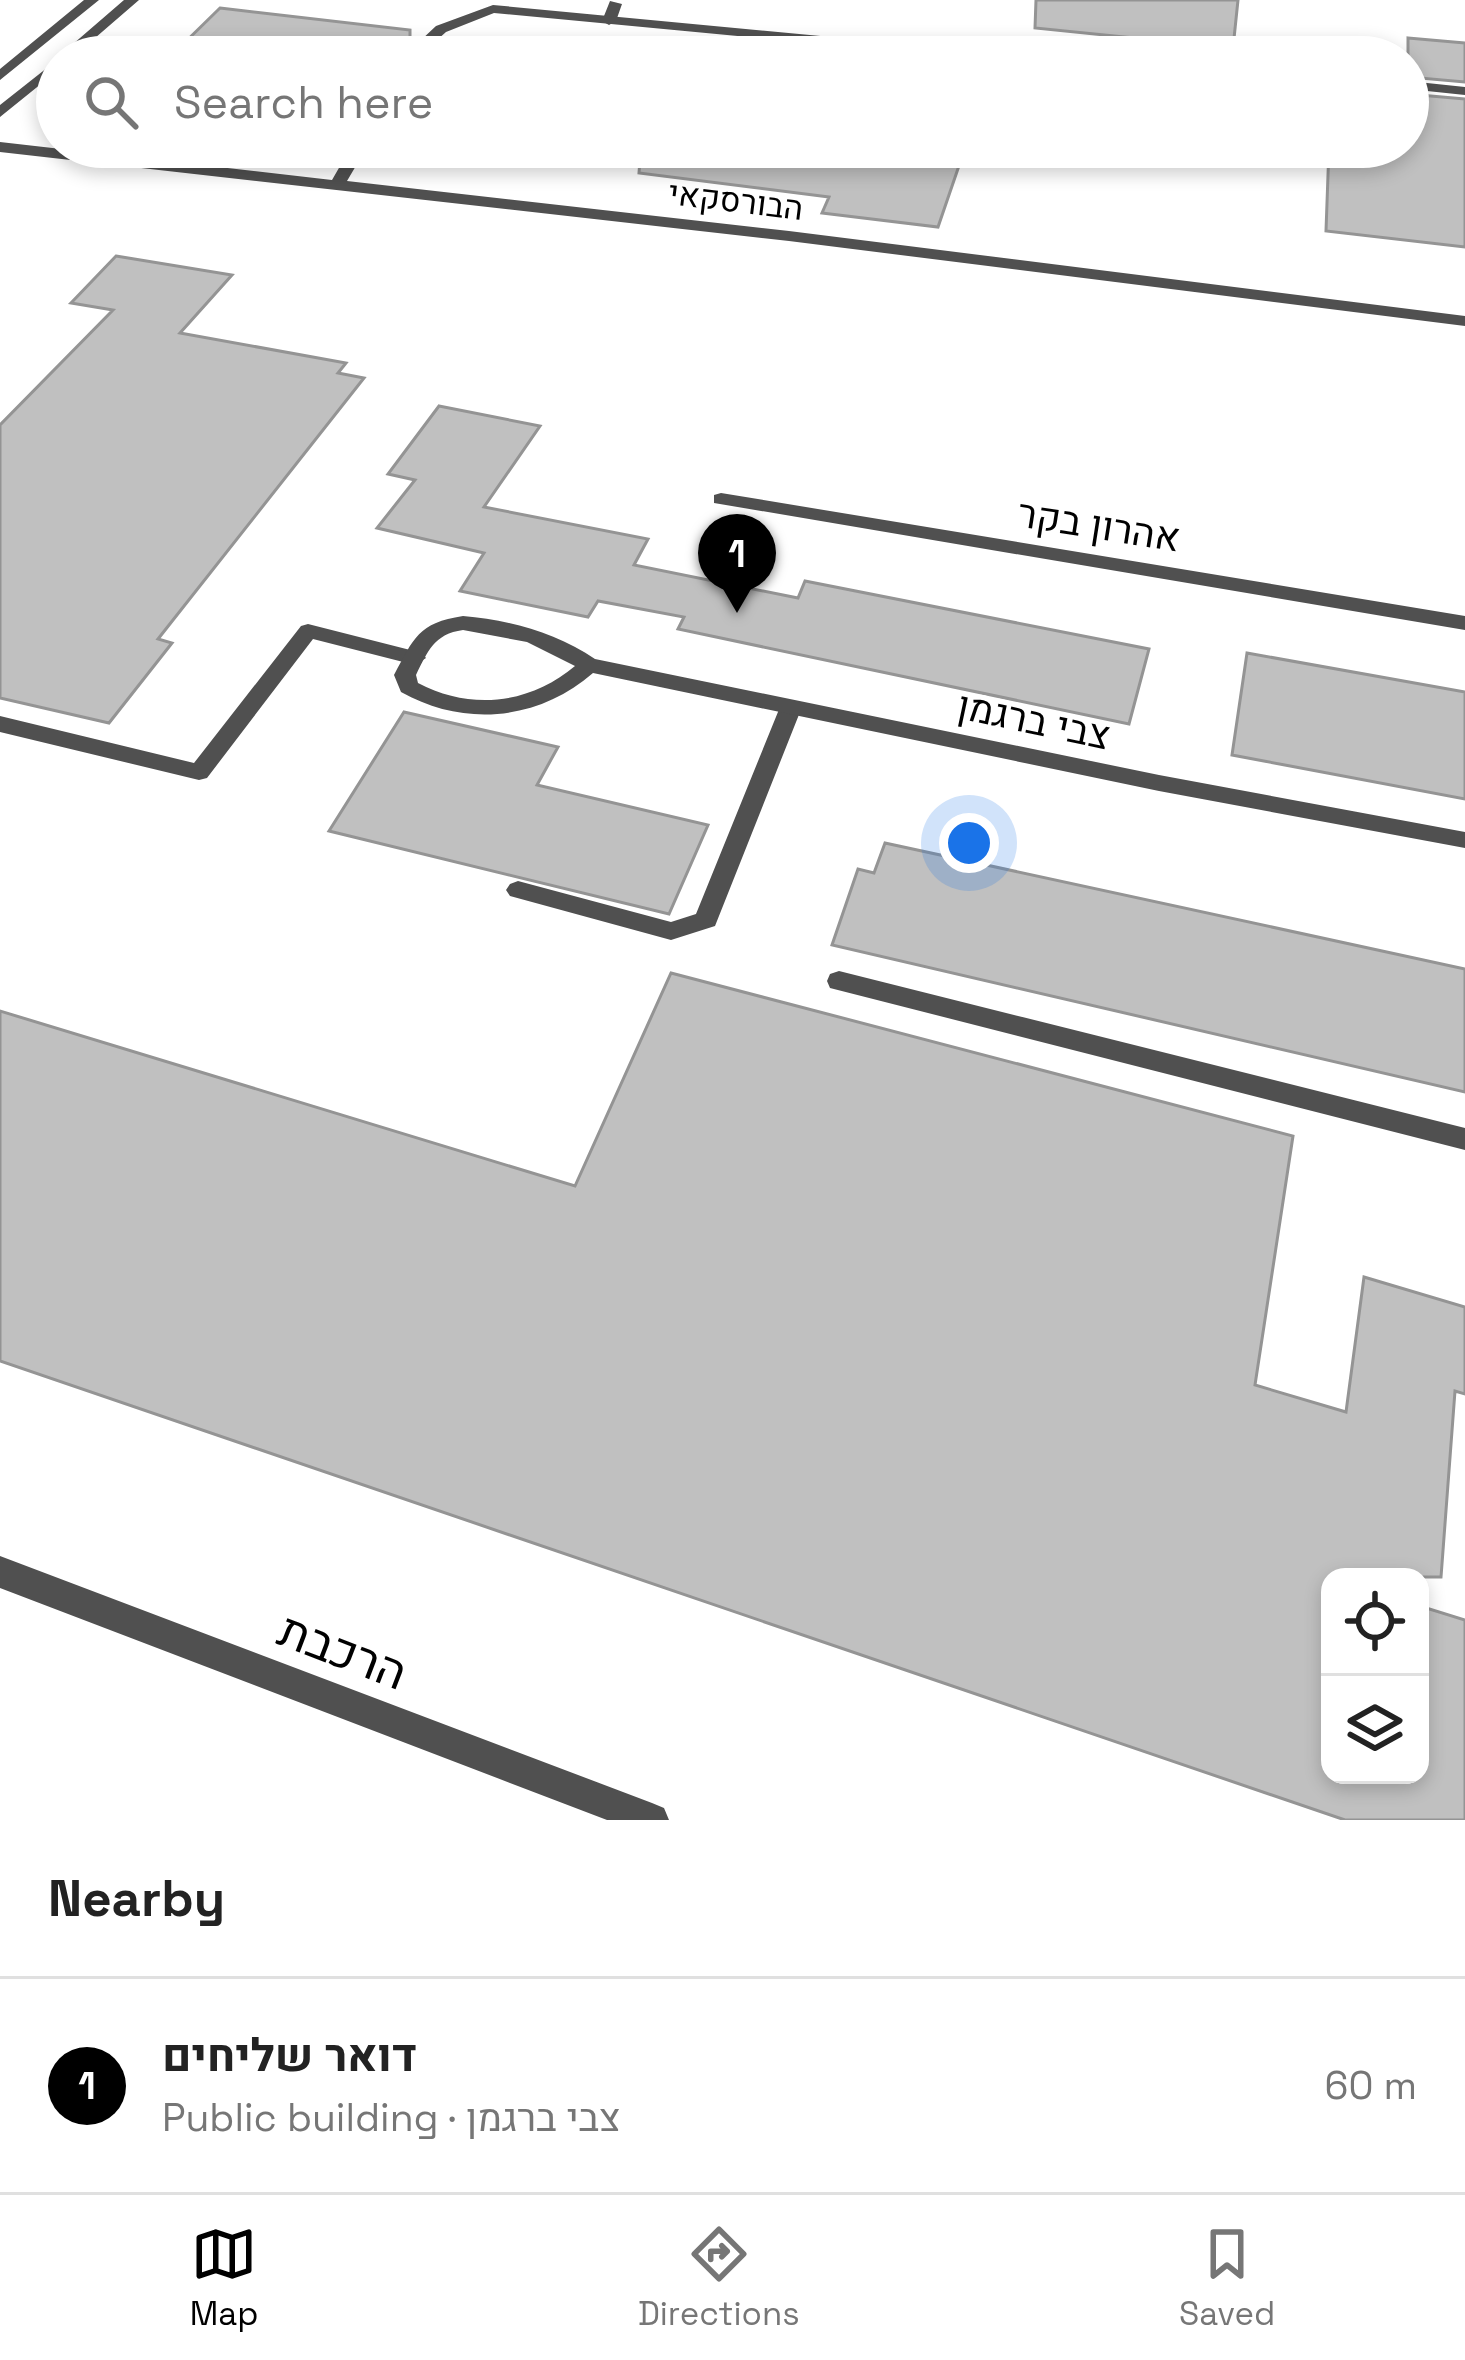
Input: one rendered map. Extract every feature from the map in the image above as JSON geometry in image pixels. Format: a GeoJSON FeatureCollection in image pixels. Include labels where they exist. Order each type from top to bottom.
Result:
{"type":"FeatureCollection","features":[{"type":"Feature","properties":{"kind":"street"},"geometry":{"type":"LineString","coordinates":[[48,36],[92,0]]}},
{"type":"Feature","properties":{"kind":"street"},"geometry":{"type":"LineString","coordinates":[[90,36],[132,0]]}},
{"type":"Feature","properties":{"kind":"street"},"geometry":{"type":"LineString","coordinates":[[609,21],[615,4]]}},
{"type":"Feature","properties":{"kind":"street"},"geometry":{"type":"LineString","coordinates":[[432,36],[441,28],[493,9],[773,36]]}},
{"type":"Feature","properties":{"kind":"street"},"geometry":{"type":"LineString","coordinates":[[0,76],[36,46]]}},
{"type":"Feature","properties":{"kind":"street"},"geometry":{"type":"LineString","coordinates":[[0,113],[36,82]]}},
{"type":"Feature","properties":{"kind":"street"},"geometry":{"type":"LineString","coordinates":[[1429,88],[1465,92]]}},
{"type":"Feature","properties":{"kind":"street","name":"הבורסקאי"},"geometry":{"type":"LineString","coordinates":[[0,147],[36,151]]}},
{"type":"Feature","properties":{"kind":"street","name":"הבורסקאי"},"geometry":{"type":"LineString","coordinates":[[186,168],[789,236],[1465,321]]}},
{"type":"Feature","properties":{"kind":"street"},"geometry":{"type":"LineString","coordinates":[[337,185],[346,168]]}},
{"type":"Feature","properties":{"kind":"street","name":"אהרון בקר"},"geometry":{"type":"LineString","coordinates":[[721,499],[1465,623]]}},
{"type":"Feature","properties":{"kind":"street","name":"צבי ברגמן"},"geometry":{"type":"LineString","coordinates":[[415,658],[428,635],[443,625],[466,621],[547,640],[571,650],[589,665],[1159,783],[1465,840]]}},
{"type":"Feature","properties":{"kind":"street"},"geometry":{"type":"LineString","coordinates":[[0,724],[199,772],[308,631],[415,658],[405,675],[409,687],[424,697],[488,709],[515,710],[544,700],[589,665]]}},
{"type":"Feature","properties":{"kind":"street"},"geometry":{"type":"LineString","coordinates":[[518,890],[671,931],[706,920],[791,707]]}},
{"type":"Feature","properties":{"kind":"street"},"geometry":{"type":"LineString","coordinates":[[839,981],[1465,1139]]}},
{"type":"Feature","properties":{"kind":"street","name":"הרכבת"},"geometry":{"type":"LineString","coordinates":[[0,1572],[652,1820]]}},
{"type":"Feature","properties":{"kind":"building"},"geometry":{"type":"Polygon","coordinates":[[[1036,0],[1238,0],[1234,36],[1114,36],[1035,28],[1036,0]]]}},
{"type":"Feature","properties":{"kind":"building"},"geometry":{"type":"Polygon","coordinates":[[[220,8],[410,30],[410,36],[191,36],[220,8]]]}},
{"type":"Feature","properties":{"kind":"building"},"geometry":{"type":"Polygon","coordinates":[[[1429,40],[1465,43],[1465,82],[1429,79],[1429,40]]]}},
{"type":"Feature","properties":{"kind":"building"},"geometry":{"type":"Polygon","coordinates":[[[1429,96],[1465,99],[1465,247],[1326,231],[1328,168],[1429,168],[1429,96]]]}},
{"type":"Feature","properties":{"kind":"building"},"geometry":{"type":"Polygon","coordinates":[[[639,168],[958,168],[938,227],[822,213],[829,197],[639,173],[639,168]]]}},
{"type":"Feature","properties":{"kind":"building"},"geometry":{"type":"Polygon","coordinates":[[[116,256],[232,275],[180,333],[346,363],[338,373],[364,378],[158,639],[172,643],[109,723],[0,698],[0,425],[113,310],[71,303],[116,256]]]}},
{"type":"Feature","properties":{"kind":"building"},"geometry":{"type":"Polygon","coordinates":[[[439,406],[540,426],[484,507],[648,539],[634,565],[798,598],[805,581],[1149,649],[1129,724],[678,629],[684,617],[598,601],[588,617],[460,591],[484,553],[377,528],[415,480],[388,474],[439,406]]]}},
{"type":"Feature","properties":{"kind":"building"},"geometry":{"type":"Polygon","coordinates":[[[1247,653],[1465,692],[1465,799],[1232,755],[1247,653]]]}},
{"type":"Feature","properties":{"kind":"building"},"geometry":{"type":"Polygon","coordinates":[[[404,712],[558,747],[537,785],[708,825],[669,914],[329,831],[404,712]]]}},
{"type":"Feature","properties":{"kind":"building"},"geometry":{"type":"Polygon","coordinates":[[[885,843],[1465,969],[1465,1092],[832,945],[858,869],[874,873],[885,843]]]}},
{"type":"Feature","properties":{"kind":"building"},"geometry":{"type":"Polygon","coordinates":[[[671,973],[1293,1136],[1255,1385],[1346,1412],[1364,1277],[1465,1307],[1465,1394],[1455,1391],[1441,1577],[1429,1577],[1429,1568],[1321,1568],[1321,1784],[1429,1784],[1429,1609],[1465,1620],[1465,1820],[1345,1820],[0,1361],[0,1011],[575,1186],[671,973]]]}},
{"type":"Feature","properties":{"kind":"place","name":"דואר שליחים"},"geometry":{"type":"Point","coordinates":[737,613]}}]}
